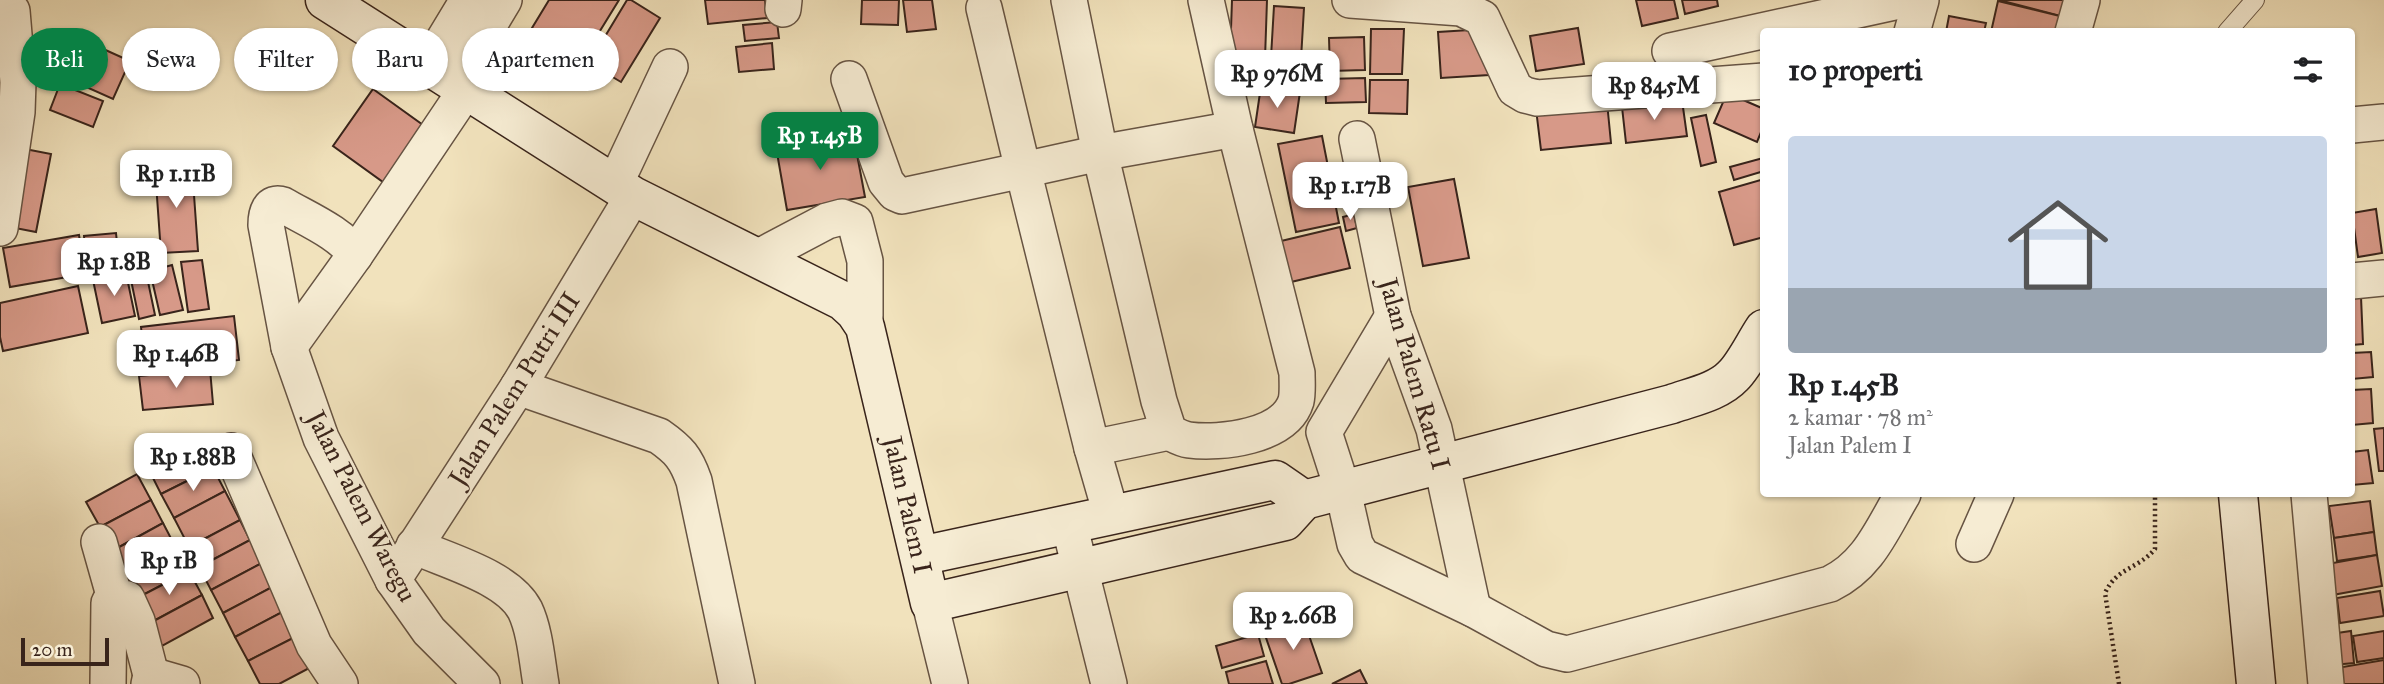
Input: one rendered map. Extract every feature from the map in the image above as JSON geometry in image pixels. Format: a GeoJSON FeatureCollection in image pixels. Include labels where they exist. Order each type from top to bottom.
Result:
{"type":"FeatureCollection","features":[{"type":"Feature","properties":{"kind":"street","name":"Jalan Palem I"},"geometry":{"type":"LineString","coordinates":[[325,0],[624,190],[843,301],[865,327]]}},
{"type":"Feature","properties":{"kind":"street"},"geometry":{"type":"LineString","coordinates":[[449,80],[468,0]]}},
{"type":"Feature","properties":{"kind":"street"},"geometry":{"type":"LineString","coordinates":[[289,347],[355,255],[449,80],[504,0]]}},
{"type":"Feature","properties":{"kind":"street"},"geometry":{"type":"LineString","coordinates":[[1069,0],[1100,153],[1159,401],[1169,432]]}},
{"type":"Feature","properties":{"kind":"street"},"geometry":{"type":"LineString","coordinates":[[1092,448],[1169,432],[1187,440],[1221,441],[1267,431],[1285,418],[1296,401],[1297,373],[1235,130],[1206,0]]}},
{"type":"Feature","properties":{"kind":"street"},"geometry":{"type":"LineString","coordinates":[[1353,0],[1461,8],[1474,12],[1482,18],[1516,89],[1536,98],[1760,81]]}},
{"type":"Feature","properties":{"kind":"street"},"geometry":{"type":"LineString","coordinates":[[1776,28],[1904,0]]}},
{"type":"Feature","properties":{"kind":"street"},"geometry":{"type":"LineString","coordinates":[[1913,28],[1921,0]]}},
{"type":"Feature","properties":{"kind":"street"},"geometry":{"type":"LineString","coordinates":[[2074,28],[2082,0]]}},
{"type":"Feature","properties":{"kind":"street"},"geometry":{"type":"LineString","coordinates":[[984,8],[1092,448],[1111,514]]}},
{"type":"Feature","properties":{"kind":"street"},"geometry":{"type":"LineString","coordinates":[[0,228],[17,112],[18,82],[12,11]]}},
{"type":"Feature","properties":{"kind":"street"},"geometry":{"type":"LineString","coordinates":[[1670,51],[1760,31]]}},
{"type":"Feature","properties":{"kind":"street","name":"Jalan Palem Putri III"},"geometry":{"type":"LineString","coordinates":[[393,580],[518,387],[624,190],[670,67]]}},
{"type":"Feature","properties":{"kind":"street"},"geometry":{"type":"LineString","coordinates":[[849,79],[886,182],[895,193],[902,196],[1100,153],[1235,130]]}},
{"type":"Feature","properties":{"kind":"street"},"geometry":{"type":"LineString","coordinates":[[2355,125],[2384,122]]}},
{"type":"Feature","properties":{"kind":"street","name":"Jalan Palem Ratu I"},"geometry":{"type":"LineString","coordinates":[[1357,139],[1393,316],[1434,429],[1473,609]]}},
{"type":"Feature","properties":{"kind":"street","name":"Jalan Palem Waregu"},"geometry":{"type":"LineString","coordinates":[[355,255],[341,239],[283,205],[272,205],[267,212],[266,225],[289,347],[321,438],[393,580],[429,631],[482,684]]}},
{"type":"Feature","properties":{"kind":"street","name":"Jalan Palem I"},"geometry":{"type":"LineString","coordinates":[[757,258],[827,221],[842,217],[855,222],[865,261],[865,327],[950,684]]}},
{"type":"Feature","properties":{"kind":"street"},"geometry":{"type":"LineString","coordinates":[[2355,281],[2384,278]]}},
{"type":"Feature","properties":{"kind":"street"},"geometry":{"type":"LineString","coordinates":[[1393,316],[1324,432],[1343,491],[1355,544],[1362,556],[1473,609],[1546,649],[1567,654],[1830,584],[1847,576],[1864,560],[1901,497]]}},
{"type":"Feature","properties":{"kind":"street"},"geometry":{"type":"LineString","coordinates":[[930,603],[1285,522],[1304,500],[1672,404],[1721,386],[1734,376],[1760,335]]}},
{"type":"Feature","properties":{"kind":"street"},"geometry":{"type":"LineString","coordinates":[[518,387],[659,436],[675,447],[686,460],[694,481],[737,684]]}},
{"type":"Feature","properties":{"kind":"street"},"geometry":{"type":"LineString","coordinates":[[231,451],[314,645],[340,684]]}},
{"type":"Feature","properties":{"kind":"street"},"geometry":{"type":"LineString","coordinates":[[920,556],[1275,480],[1304,500]]}},
{"type":"Feature","properties":{"kind":"street"},"geometry":{"type":"LineString","coordinates":[[1194,496],[1205,540]]}},
{"type":"Feature","properties":{"kind":"street"},"geometry":{"type":"LineString","coordinates":[[1974,544],[1995,497]]}},
{"type":"Feature","properties":{"kind":"street"},"geometry":{"type":"LineString","coordinates":[[2238,497],[2256,684]]}},
{"type":"Feature","properties":{"kind":"street"},"geometry":{"type":"LineString","coordinates":[[2309,497],[2326,684]]}},
{"type":"Feature","properties":{"kind":"street"},"geometry":{"type":"LineString","coordinates":[[1069,524],[1109,684]]}},
{"type":"Feature","properties":{"kind":"street"},"geometry":{"type":"LineString","coordinates":[[99,542],[114,595],[109,603],[108,684]]}},
{"type":"Feature","properties":{"kind":"street","name":"Jalan Palem Waregu"},"geometry":{"type":"LineString","coordinates":[[414,546],[495,581],[518,599],[526,612],[541,684]]}},
{"type":"Feature","properties":{"kind":"street"},"geometry":{"type":"LineString","coordinates":[[114,595],[127,599],[160,681]]}},
{"type":"Feature","properties":{"kind":"lane"},"geometry":{"type":"LineString","coordinates":[[2230,28],[2255,0]]}},
{"type":"Feature","properties":{"kind":"path"},"geometry":{"type":"LineString","coordinates":[[2119,684],[2105,593],[2110,581],[2117,574],[2147,559],[2155,549],[2155,497]]}},
{"type":"Feature","properties":{"kind":"building"},"geometry":{"type":"Polygon","coordinates":[[[549,0],[619,0],[602,28],[532,28],[549,0]]]}},
{"type":"Feature","properties":{"kind":"building"},"geometry":{"type":"Polygon","coordinates":[[[627,0],[660,18],[621,82],[619,28],[610,28],[627,0]]]}},
{"type":"Feature","properties":{"kind":"building"},"geometry":{"type":"Polygon","coordinates":[[[705,0],[765,0],[767,18],[708,24],[705,0]]]}},
{"type":"Feature","properties":{"kind":"building"},"geometry":{"type":"Polygon","coordinates":[[[862,0],[899,0],[898,25],[861,24],[862,0]]]}},
{"type":"Feature","properties":{"kind":"building"},"geometry":{"type":"Polygon","coordinates":[[[903,0],[932,0],[936,29],[907,32],[903,0]]]}},
{"type":"Feature","properties":{"kind":"building"},"geometry":{"type":"Polygon","coordinates":[[[1232,0],[1267,0],[1265,59],[1230,58],[1232,0]]]}},
{"type":"Feature","properties":{"kind":"building"},"geometry":{"type":"Polygon","coordinates":[[[1636,0],[1674,0],[1678,18],[1642,26],[1636,0]]]}},
{"type":"Feature","properties":{"kind":"building"},"geometry":{"type":"Polygon","coordinates":[[[1682,0],[1717,0],[1718,6],[1685,14],[1682,0]]]}},
{"type":"Feature","properties":{"kind":"building"},"geometry":{"type":"Polygon","coordinates":[[[1999,0],[2072,0],[2068,18],[1999,0]]]}},
{"type":"Feature","properties":{"kind":"building"},"geometry":{"type":"Polygon","coordinates":[[[1998,1],[2068,18],[2066,28],[1992,28],[1998,1]]]}},
{"type":"Feature","properties":{"kind":"building"},"geometry":{"type":"Polygon","coordinates":[[[1274,6],[1304,8],[1301,59],[1271,57],[1274,6]]]}},
{"type":"Feature","properties":{"kind":"building"},"geometry":{"type":"Polygon","coordinates":[[[1949,16],[1986,23],[1985,28],[1947,28],[1949,16]]]}},
{"type":"Feature","properties":{"kind":"building"},"geometry":{"type":"Polygon","coordinates":[[[777,22],[779,38],[745,41],[743,25],[777,22]]]}},
{"type":"Feature","properties":{"kind":"building"},"geometry":{"type":"Polygon","coordinates":[[[1578,28],[1584,64],[1536,71],[1530,36],[1578,28]]]}},
{"type":"Feature","properties":{"kind":"building"},"geometry":{"type":"Polygon","coordinates":[[[1371,29],[1404,29],[1402,74],[1370,74],[1371,29]]]}},
{"type":"Feature","properties":{"kind":"building"},"geometry":{"type":"Polygon","coordinates":[[[1486,29],[1489,75],[1441,78],[1438,32],[1486,29]]]}},
{"type":"Feature","properties":{"kind":"building"},"geometry":{"type":"Polygon","coordinates":[[[1364,37],[1365,70],[1330,71],[1329,38],[1364,37]]]}},
{"type":"Feature","properties":{"kind":"building"},"geometry":{"type":"Polygon","coordinates":[[[772,43],[774,69],[739,72],[736,47],[772,43]]]}},
{"type":"Feature","properties":{"kind":"building"},"geometry":{"type":"Polygon","coordinates":[[[108,51],[122,57],[122,79],[113,99],[95,91],[108,91],[108,51]]]}},
{"type":"Feature","properties":{"kind":"building"},"geometry":{"type":"Polygon","coordinates":[[[1365,78],[1366,102],[1326,103],[1325,79],[1365,78]]]}},
{"type":"Feature","properties":{"kind":"building"},"geometry":{"type":"Polygon","coordinates":[[[1370,80],[1408,80],[1407,114],[1369,113],[1370,80]]]}},
{"type":"Feature","properties":{"kind":"building"},"geometry":{"type":"Polygon","coordinates":[[[1261,86],[1300,92],[1294,133],[1255,127],[1261,86]]]}},
{"type":"Feature","properties":{"kind":"building"},"geometry":{"type":"Polygon","coordinates":[[[57,91],[78,91],[103,101],[93,127],[50,110],[57,91]]]}},
{"type":"Feature","properties":{"kind":"building"},"geometry":{"type":"Polygon","coordinates":[[[372,91],[376,91],[423,125],[383,182],[333,146],[372,91]]]}},
{"type":"Feature","properties":{"kind":"building"},"geometry":{"type":"Polygon","coordinates":[[[1727,93],[1760,107],[1760,135],[1757,142],[1714,123],[1727,93]]]}},
{"type":"Feature","properties":{"kind":"building"},"geometry":{"type":"Polygon","coordinates":[[[1682,100],[1687,136],[1626,143],[1622,107],[1682,100]]]}},
{"type":"Feature","properties":{"kind":"building"},"geometry":{"type":"Polygon","coordinates":[[[1607,102],[1611,143],[1541,150],[1536,109],[1607,102]]]}},
{"type":"Feature","properties":{"kind":"building"},"geometry":{"type":"Polygon","coordinates":[[[1706,115],[1716,162],[1701,166],[1691,118],[1706,115]]]}},
{"type":"Feature","properties":{"kind":"building"},"geometry":{"type":"Polygon","coordinates":[[[853,133],[865,197],[787,210],[776,147],[853,133]]]}},
{"type":"Feature","properties":{"kind":"building"},"geometry":{"type":"Polygon","coordinates":[[[1322,136],[1339,223],[1296,232],[1278,144],[1322,136]]]}},
{"type":"Feature","properties":{"kind":"building"},"geometry":{"type":"Polygon","coordinates":[[[25,149],[51,154],[36,232],[10,227],[25,149]]]}},
{"type":"Feature","properties":{"kind":"building"},"geometry":{"type":"Polygon","coordinates":[[[1760,159],[1760,172],[1734,180],[1730,167],[1760,159]]]}},
{"type":"Feature","properties":{"kind":"building"},"geometry":{"type":"Polygon","coordinates":[[[192,167],[198,251],[161,253],[155,169],[192,167]]]}},
{"type":"Feature","properties":{"kind":"building"},"geometry":{"type":"Polygon","coordinates":[[[1454,179],[1469,258],[1423,266],[1408,187],[1454,179]]]}},
{"type":"Feature","properties":{"kind":"building"},"geometry":{"type":"Polygon","coordinates":[[[1760,180],[1760,238],[1734,245],[1719,192],[1760,180]]]}},
{"type":"Feature","properties":{"kind":"building"},"geometry":{"type":"Polygon","coordinates":[[[2376,209],[2382,253],[2358,257],[2355,212],[2376,209]]]}},
{"type":"Feature","properties":{"kind":"building"},"geometry":{"type":"Polygon","coordinates":[[[1354,214],[1357,228],[1346,231],[1343,217],[1354,214]]]}},
{"type":"Feature","properties":{"kind":"building"},"geometry":{"type":"Polygon","coordinates":[[[1340,227],[1350,268],[1291,282],[1281,241],[1340,227]]]}},
{"type":"Feature","properties":{"kind":"building"},"geometry":{"type":"Polygon","coordinates":[[[116,233],[120,272],[87,275],[84,236],[116,233]]]}},
{"type":"Feature","properties":{"kind":"building"},"geometry":{"type":"Polygon","coordinates":[[[79,235],[85,274],[10,287],[3,248],[79,235]]]}},
{"type":"Feature","properties":{"kind":"building"},"geometry":{"type":"Polygon","coordinates":[[[202,260],[209,309],[188,312],[181,262],[202,260]]]}},
{"type":"Feature","properties":{"kind":"building"},"geometry":{"type":"Polygon","coordinates":[[[172,265],[183,310],[160,315],[150,271],[172,265]]]}},
{"type":"Feature","properties":{"kind":"building"},"geometry":{"type":"Polygon","coordinates":[[[146,272],[155,315],[139,319],[130,275],[146,272]]]}},
{"type":"Feature","properties":{"kind":"building"},"geometry":{"type":"Polygon","coordinates":[[[126,273],[135,316],[102,323],[93,280],[126,273]]]}},
{"type":"Feature","properties":{"kind":"building"},"geometry":{"type":"Polygon","coordinates":[[[78,286],[88,333],[3,351],[0,337],[0,303],[78,286]]]}},
{"type":"Feature","properties":{"kind":"building"},"geometry":{"type":"Polygon","coordinates":[[[2355,297],[2361,297],[2363,344],[2355,345],[2355,297]]]}},
{"type":"Feature","properties":{"kind":"building"},"geometry":{"type":"Polygon","coordinates":[[[234,316],[239,360],[146,372],[141,327],[234,316]]]}},
{"type":"Feature","properties":{"kind":"building"},"geometry":{"type":"Polygon","coordinates":[[[2371,352],[2373,377],[2355,379],[2355,353],[2371,352]]]}},
{"type":"Feature","properties":{"kind":"building"},"geometry":{"type":"Polygon","coordinates":[[[210,369],[213,404],[143,410],[139,376],[210,369]]]}},
{"type":"Feature","properties":{"kind":"building"},"geometry":{"type":"Polygon","coordinates":[[[2371,389],[2373,423],[2355,425],[2355,390],[2371,389]]]}},
{"type":"Feature","properties":{"kind":"building"},"geometry":{"type":"Polygon","coordinates":[[[2384,428],[2384,471],[2379,471],[2374,429],[2384,428]]]}},
{"type":"Feature","properties":{"kind":"building"},"geometry":{"type":"Polygon","coordinates":[[[201,444],[213,468],[161,494],[149,470],[201,444]]]}},
{"type":"Feature","properties":{"kind":"building"},"geometry":{"type":"Polygon","coordinates":[[[2368,450],[2373,483],[2355,485],[2355,452],[2368,450]]]}},
{"type":"Feature","properties":{"kind":"building"},"geometry":{"type":"Polygon","coordinates":[[[213,468],[225,491],[174,518],[161,494],[213,468]]]}},
{"type":"Feature","properties":{"kind":"building"},"geometry":{"type":"Polygon","coordinates":[[[137,474],[151,500],[100,527],[86,502],[137,474]]]}},
{"type":"Feature","properties":{"kind":"building"},"geometry":{"type":"Polygon","coordinates":[[[225,491],[240,520],[189,547],[174,518],[225,491]]]}},
{"type":"Feature","properties":{"kind":"building"},"geometry":{"type":"Polygon","coordinates":[[[151,500],[163,523],[112,551],[100,527],[151,500]]]}},
{"type":"Feature","properties":{"kind":"building"},"geometry":{"type":"Polygon","coordinates":[[[2370,501],[2374,532],[2334,538],[2329,506],[2370,501]]]}},
{"type":"Feature","properties":{"kind":"building"},"geometry":{"type":"Polygon","coordinates":[[[240,520],[250,540],[199,567],[189,547],[240,520]]]}},
{"type":"Feature","properties":{"kind":"building"},"geometry":{"type":"Polygon","coordinates":[[[163,523],[176,548],[125,575],[112,551],[163,523]]]}},
{"type":"Feature","properties":{"kind":"building"},"geometry":{"type":"Polygon","coordinates":[[[2374,532],[2377,555],[2337,561],[2334,538],[2374,532]]]}},
{"type":"Feature","properties":{"kind":"building"},"geometry":{"type":"Polygon","coordinates":[[[250,540],[262,563],[211,590],[199,567],[250,540]]]}},
{"type":"Feature","properties":{"kind":"building"},"geometry":{"type":"Polygon","coordinates":[[[176,548],[189,571],[137,598],[125,575],[176,548]]]}},
{"type":"Feature","properties":{"kind":"building"},"geometry":{"type":"Polygon","coordinates":[[[2377,555],[2382,586],[2327,596],[2322,565],[2377,555]]]}},
{"type":"Feature","properties":{"kind":"building"},"geometry":{"type":"Polygon","coordinates":[[[262,563],[274,586],[223,613],[211,590],[262,563]]]}},
{"type":"Feature","properties":{"kind":"building"},"geometry":{"type":"Polygon","coordinates":[[[189,571],[202,595],[150,623],[137,598],[189,571]]]}},
{"type":"Feature","properties":{"kind":"building"},"geometry":{"type":"Polygon","coordinates":[[[274,586],[286,610],[235,637],[223,613],[274,586]]]}},
{"type":"Feature","properties":{"kind":"building"},"geometry":{"type":"Polygon","coordinates":[[[2380,591],[2384,616],[2340,623],[2337,598],[2380,591]]]}},
{"type":"Feature","properties":{"kind":"building"},"geometry":{"type":"Polygon","coordinates":[[[202,595],[213,618],[162,646],[150,623],[202,595]]]}},
{"type":"Feature","properties":{"kind":"building"},"geometry":{"type":"Polygon","coordinates":[[[286,610],[299,635],[248,661],[235,637],[286,610]]]}},
{"type":"Feature","properties":{"kind":"building"},"geometry":{"type":"Polygon","coordinates":[[[1303,618],[1322,673],[1282,684],[1264,632],[1303,618]]]}},
{"type":"Feature","properties":{"kind":"building"},"geometry":{"type":"Polygon","coordinates":[[[2351,631],[2354,663],[2333,665],[2330,634],[2351,631]]]}},
{"type":"Feature","properties":{"kind":"building"},"geometry":{"type":"Polygon","coordinates":[[[2384,631],[2384,658],[2357,662],[2353,636],[2384,631]]]}},
{"type":"Feature","properties":{"kind":"building"},"geometry":{"type":"Polygon","coordinates":[[[1258,634],[1264,656],[1222,668],[1216,646],[1258,634]]]}},
{"type":"Feature","properties":{"kind":"building"},"geometry":{"type":"Polygon","coordinates":[[[299,635],[315,665],[279,684],[260,684],[248,661],[299,635]]]}},
{"type":"Feature","properties":{"kind":"building"},"geometry":{"type":"Polygon","coordinates":[[[2384,660],[2384,684],[2334,684],[2331,669],[2384,660]]]}},
{"type":"Feature","properties":{"kind":"building"},"geometry":{"type":"Polygon","coordinates":[[[1266,661],[1273,684],[1229,684],[1226,672],[1266,661]]]}},
{"type":"Feature","properties":{"kind":"building"},"geometry":{"type":"Polygon","coordinates":[[[1360,670],[1367,684],[1332,684],[1360,670]]]}}]}
